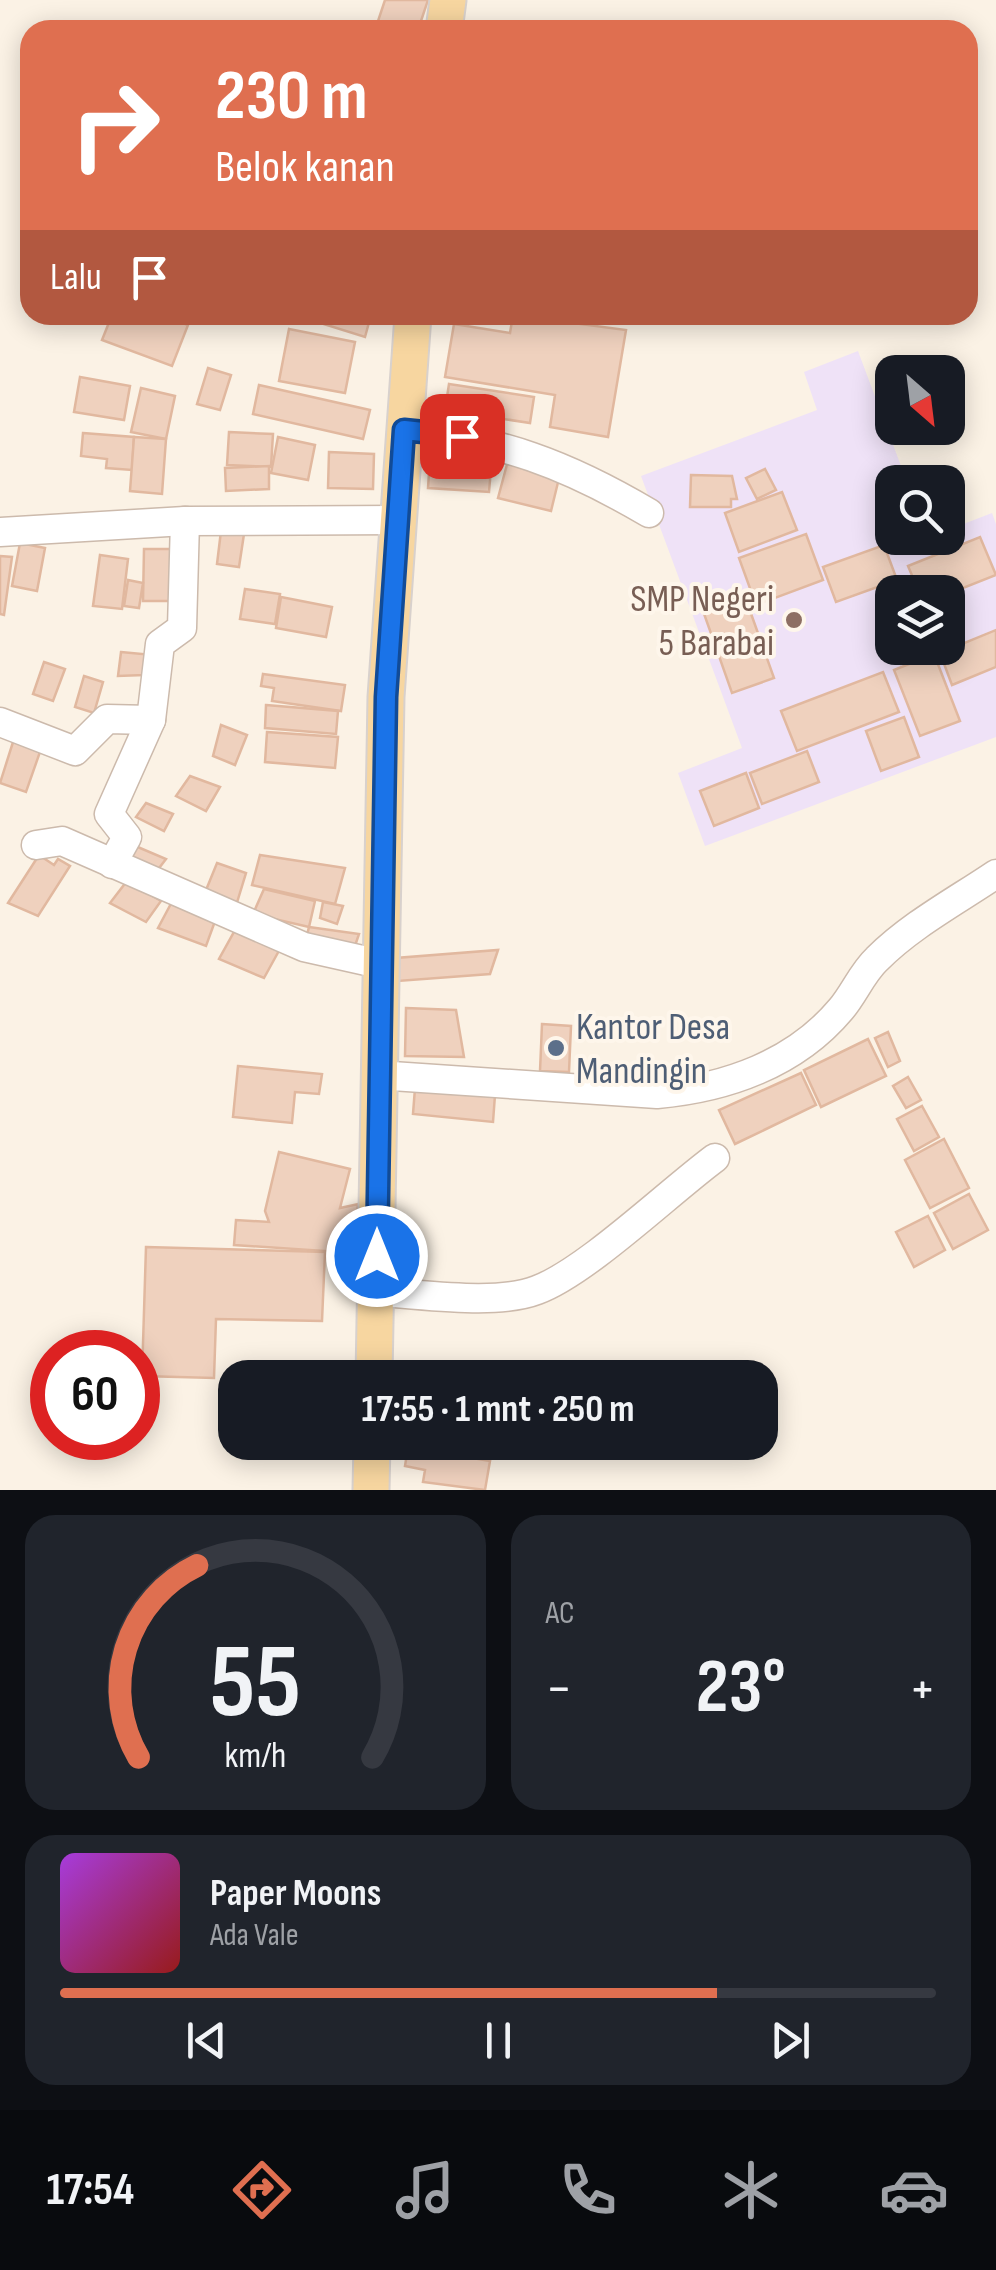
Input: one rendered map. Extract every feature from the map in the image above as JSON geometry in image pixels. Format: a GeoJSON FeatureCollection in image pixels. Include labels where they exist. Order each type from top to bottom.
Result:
{"type":"FeatureCollection","features":[{"type":"Feature","properties":{"kind":"main road"},"geometry":{"type":"LineString","coordinates":[[375,1360],[386,697],[412,325]]}},
{"type":"Feature","properties":{"kind":"main road"},"geometry":{"type":"LineString","coordinates":[[371,1490],[372,1460]]}},
{"type":"Feature","properties":{"kind":"street"},"geometry":{"type":"LineString","coordinates":[[404,430],[518,448],[586,475],[649,513]]}},
{"type":"Feature","properties":{"kind":"street"},"geometry":{"type":"LineString","coordinates":[[0,532],[185,521],[398,520]]}},
{"type":"Feature","properties":{"kind":"street"},"geometry":{"type":"LineString","coordinates":[[112,864],[127,837],[109,814],[151,720],[160,644],[182,628],[185,521]]}},
{"type":"Feature","properties":{"kind":"street"},"geometry":{"type":"LineString","coordinates":[[0,722],[75,751],[107,720],[151,720]]}},
{"type":"Feature","properties":{"kind":"street"},"geometry":{"type":"LineString","coordinates":[[36,844],[62,841],[304,947],[380,964]]}},
{"type":"Feature","properties":{"kind":"street"},"geometry":{"type":"LineString","coordinates":[[377,1075],[657,1094],[699,1090],[756,1071],[801,1047],[840,1010],[873,962],[996,874]]}},
{"type":"Feature","properties":{"kind":"street"},"geometry":{"type":"LineString","coordinates":[[377,1292],[508,1296],[536,1291],[580,1264],[715,1158]]}},
{"type":"Feature","properties":{"kind":"shaded area","name":"SMP Negeri 5 Barabai"},"geometry":{"type":"Polygon","coordinates":[[[858,351],[875,396],[875,445],[893,445],[901,465],[875,465],[875,555],[965,555],[965,523],[992,513],[996,524],[996,737],[705,846],[678,773],[742,748],[641,476],[817,410],[804,372],[858,351]]]}},
{"type":"Feature","properties":{"kind":"building"},"geometry":{"type":"Polygon","coordinates":[[[385,0],[428,0],[421,20],[378,20],[385,0]]]}},
{"type":"Feature","properties":{"kind":"building"},"geometry":{"type":"Polygon","coordinates":[[[108,325],[188,325],[172,366],[102,340],[108,325]]]}},
{"type":"Feature","properties":{"kind":"building"},"geometry":{"type":"Polygon","coordinates":[[[327,325],[368,325],[365,337],[327,325]]]}},
{"type":"Feature","properties":{"kind":"building"},"geometry":{"type":"Polygon","coordinates":[[[454,325],[510,333],[511,325],[588,325],[626,330],[608,437],[550,427],[555,395],[445,377],[454,325]]]}},
{"type":"Feature","properties":{"kind":"building"},"geometry":{"type":"Polygon","coordinates":[[[289,329],[355,342],[345,393],[279,381],[289,329]]]}},
{"type":"Feature","properties":{"kind":"building"},"geometry":{"type":"Polygon","coordinates":[[[208,368],[231,375],[220,410],[197,404],[208,368]]]}},
{"type":"Feature","properties":{"kind":"building"},"geometry":{"type":"Polygon","coordinates":[[[80,377],[130,386],[124,420],[74,412],[80,377]]]}},
{"type":"Feature","properties":{"kind":"building"},"geometry":{"type":"Polygon","coordinates":[[[449,384],[534,397],[530,423],[445,410],[449,384]]]}},
{"type":"Feature","properties":{"kind":"building"},"geometry":{"type":"Polygon","coordinates":[[[259,385],[370,410],[363,439],[253,414],[259,385]]]}},
{"type":"Feature","properties":{"kind":"building"},"geometry":{"type":"Polygon","coordinates":[[[141,388],[175,396],[166,439],[131,432],[141,388]]]}},
{"type":"Feature","properties":{"kind":"building"},"geometry":{"type":"Polygon","coordinates":[[[229,432],[273,434],[271,467],[227,465],[229,432]]]}},
{"type":"Feature","properties":{"kind":"building"},"geometry":{"type":"Polygon","coordinates":[[[83,433],[134,437],[132,470],[106,468],[107,459],[81,456],[83,433]]]}},
{"type":"Feature","properties":{"kind":"building"},"geometry":{"type":"Polygon","coordinates":[[[134,437],[166,439],[162,494],[130,491],[134,437]]]}},
{"type":"Feature","properties":{"kind":"building"},"geometry":{"type":"Polygon","coordinates":[[[278,437],[315,445],[308,480],[271,473],[278,437]]]}},
{"type":"Feature","properties":{"kind":"building"},"geometry":{"type":"Polygon","coordinates":[[[431,442],[444,443],[444,454],[492,457],[489,492],[428,488],[431,442]]]}},
{"type":"Feature","properties":{"kind":"building"},"geometry":{"type":"Polygon","coordinates":[[[329,452],[374,454],[373,489],[328,488],[329,452]]]}},
{"type":"Feature","properties":{"kind":"building"},"geometry":{"type":"Polygon","coordinates":[[[509,457],[561,470],[551,511],[498,498],[509,457]]]}},
{"type":"Feature","properties":{"kind":"building"},"geometry":{"type":"Polygon","coordinates":[[[269,466],[269,489],[226,491],[225,468],[269,466]]]}},
{"type":"Feature","properties":{"kind":"building"},"geometry":{"type":"Polygon","coordinates":[[[765,469],[776,490],[757,499],[746,478],[765,469]]]}},
{"type":"Feature","properties":{"kind":"building"},"geometry":{"type":"Polygon","coordinates":[[[691,475],[732,476],[737,499],[731,499],[731,507],[690,507],[691,475]]]}},
{"type":"Feature","properties":{"kind":"building"},"geometry":{"type":"Polygon","coordinates":[[[782,492],[797,530],[739,552],[725,513],[782,492]]]}},
{"type":"Feature","properties":{"kind":"building"},"geometry":{"type":"Polygon","coordinates":[[[221,531],[244,534],[239,567],[217,564],[221,531]]]}},
{"type":"Feature","properties":{"kind":"building"},"geometry":{"type":"Polygon","coordinates":[[[806,534],[823,580],[756,605],[739,558],[806,534]]]}},
{"type":"Feature","properties":{"kind":"building"},"geometry":{"type":"Polygon","coordinates":[[[980,537],[996,575],[965,587],[965,575],[912,575],[908,566],[935,555],[965,555],[965,543],[980,537]]]}},
{"type":"Feature","properties":{"kind":"building"},"geometry":{"type":"Polygon","coordinates":[[[20,543],[45,548],[37,591],[12,586],[20,543]]]}},
{"type":"Feature","properties":{"kind":"building"},"geometry":{"type":"Polygon","coordinates":[[[875,548],[875,555],[888,555],[895,575],[875,575],[875,588],[836,602],[823,567],[875,548]]]}},
{"type":"Feature","properties":{"kind":"building"},"geometry":{"type":"Polygon","coordinates":[[[144,549],[175,549],[174,601],[143,601],[144,549]]]}},
{"type":"Feature","properties":{"kind":"building"},"geometry":{"type":"Polygon","coordinates":[[[100,555],[128,559],[122,609],[93,606],[100,555]]]}},
{"type":"Feature","properties":{"kind":"building"},"geometry":{"type":"Polygon","coordinates":[[[0,556],[12,557],[4,615],[0,614],[0,556]]]}},
{"type":"Feature","properties":{"kind":"building"},"geometry":{"type":"Polygon","coordinates":[[[128,580],[143,583],[139,608],[124,606],[128,580]]]}},
{"type":"Feature","properties":{"kind":"building"},"geometry":{"type":"Polygon","coordinates":[[[245,589],[280,594],[275,624],[240,619],[245,589]]]}},
{"type":"Feature","properties":{"kind":"building"},"geometry":{"type":"Polygon","coordinates":[[[744,594],[774,678],[732,693],[702,608],[744,594]]]}},
{"type":"Feature","properties":{"kind":"building"},"geometry":{"type":"Polygon","coordinates":[[[281,597],[332,607],[326,637],[276,628],[281,597]]]}},
{"type":"Feature","properties":{"kind":"building"},"geometry":{"type":"Polygon","coordinates":[[[996,630],[996,667],[952,685],[944,665],[965,665],[965,643],[996,630]]]}},
{"type":"Feature","properties":{"kind":"building"},"geometry":{"type":"Polygon","coordinates":[[[121,652],[153,655],[144,675],[118,676],[121,652]]]}},
{"type":"Feature","properties":{"kind":"building"},"geometry":{"type":"Polygon","coordinates":[[[44,662],[65,669],[53,701],[33,694],[44,662]]]}},
{"type":"Feature","properties":{"kind":"building"},"geometry":{"type":"Polygon","coordinates":[[[906,665],[938,665],[960,721],[920,736],[894,670],[906,665]]]}},
{"type":"Feature","properties":{"kind":"building"},"geometry":{"type":"Polygon","coordinates":[[[883,672],[899,712],[797,751],[781,711],[883,672]]]}},
{"type":"Feature","properties":{"kind":"building"},"geometry":{"type":"Polygon","coordinates":[[[263,674],[345,685],[341,711],[272,701],[274,688],[261,686],[263,674]]]}},
{"type":"Feature","properties":{"kind":"building"},"geometry":{"type":"Polygon","coordinates":[[[84,676],[103,682],[94,713],[75,707],[84,676]]]}},
{"type":"Feature","properties":{"kind":"building"},"geometry":{"type":"Polygon","coordinates":[[[266,705],[338,711],[336,734],[265,728],[266,705]]]}},
{"type":"Feature","properties":{"kind":"building"},"geometry":{"type":"Polygon","coordinates":[[[904,717],[919,757],[881,771],[866,731],[904,717]]]}},
{"type":"Feature","properties":{"kind":"building"},"geometry":{"type":"Polygon","coordinates":[[[221,725],[247,735],[235,765],[213,756],[221,725]]]}},
{"type":"Feature","properties":{"kind":"building"},"geometry":{"type":"Polygon","coordinates":[[[267,732],[338,737],[335,768],[265,762],[267,732]]]}},
{"type":"Feature","properties":{"kind":"building"},"geometry":{"type":"Polygon","coordinates":[[[14,739],[41,749],[26,792],[0,783],[14,739]]]}},
{"type":"Feature","properties":{"kind":"building"},"geometry":{"type":"Polygon","coordinates":[[[807,751],[819,782],[762,804],[750,773],[807,751]]]}},
{"type":"Feature","properties":{"kind":"building"},"geometry":{"type":"Polygon","coordinates":[[[746,773],[759,808],[714,826],[700,791],[746,773]]]}},
{"type":"Feature","properties":{"kind":"building"},"geometry":{"type":"Polygon","coordinates":[[[190,776],[220,787],[206,811],[176,796],[190,776]]]}},
{"type":"Feature","properties":{"kind":"building"},"geometry":{"type":"Polygon","coordinates":[[[146,803],[173,814],[164,831],[136,817],[146,803]]]}},
{"type":"Feature","properties":{"kind":"building"},"geometry":{"type":"Polygon","coordinates":[[[126,842],[166,859],[153,876],[116,863],[126,842]]]}},
{"type":"Feature","properties":{"kind":"building"},"geometry":{"type":"Polygon","coordinates":[[[39,855],[54,865],[58,859],[70,866],[38,916],[8,903],[39,855]]]}},
{"type":"Feature","properties":{"kind":"building"},"geometry":{"type":"Polygon","coordinates":[[[260,855],[345,868],[335,904],[252,885],[260,855]]]}},
{"type":"Feature","properties":{"kind":"building"},"geometry":{"type":"Polygon","coordinates":[[[217,863],[246,873],[235,909],[202,900],[217,863]]]}},
{"type":"Feature","properties":{"kind":"building"},"geometry":{"type":"Polygon","coordinates":[[[127,881],[161,901],[146,922],[110,903],[127,881]]]}},
{"type":"Feature","properties":{"kind":"building"},"geometry":{"type":"Polygon","coordinates":[[[264,889],[315,901],[309,927],[253,914],[264,889]]]}},
{"type":"Feature","properties":{"kind":"building"},"geometry":{"type":"Polygon","coordinates":[[[174,898],[218,913],[206,946],[158,928],[174,898]]]}},
{"type":"Feature","properties":{"kind":"building"},"geometry":{"type":"Polygon","coordinates":[[[323,902],[343,906],[337,924],[320,918],[323,902]]]}},
{"type":"Feature","properties":{"kind":"building"},"geometry":{"type":"Polygon","coordinates":[[[239,923],[281,947],[264,978],[219,959],[239,923]]]}},
{"type":"Feature","properties":{"kind":"building"},"geometry":{"type":"Polygon","coordinates":[[[309,927],[359,934],[353,952],[304,947],[309,927]]]}},
{"type":"Feature","properties":{"kind":"building"},"geometry":{"type":"Polygon","coordinates":[[[498,950],[490,974],[398,981],[396,958],[498,950]]]}},
{"type":"Feature","properties":{"kind":"building"},"geometry":{"type":"Polygon","coordinates":[[[406,1008],[456,1010],[464,1057],[405,1056],[406,1008]]]}},
{"type":"Feature","properties":{"kind":"building","name":"Kantor Desa Mandingin"},"geometry":{"type":"Polygon","coordinates":[[[542,1024],[571,1026],[569,1072],[540,1071],[542,1024]]]}},
{"type":"Feature","properties":{"kind":"building"},"geometry":{"type":"Polygon","coordinates":[[[888,1032],[900,1061],[888,1067],[875,1038],[888,1032]]]}},
{"type":"Feature","properties":{"kind":"building"},"geometry":{"type":"Polygon","coordinates":[[[868,1039],[886,1076],[821,1107],[804,1070],[868,1039]]]}},
{"type":"Feature","properties":{"kind":"building"},"geometry":{"type":"Polygon","coordinates":[[[238,1066],[322,1074],[319,1094],[295,1092],[292,1123],[233,1117],[238,1066]]]}},
{"type":"Feature","properties":{"kind":"building"},"geometry":{"type":"Polygon","coordinates":[[[801,1073],[816,1105],[735,1144],[719,1110],[801,1073]]]}},
{"type":"Feature","properties":{"kind":"building"},"geometry":{"type":"Polygon","coordinates":[[[908,1077],[921,1100],[906,1108],[893,1086],[908,1077]]]}},
{"type":"Feature","properties":{"kind":"building"},"geometry":{"type":"Polygon","coordinates":[[[415,1088],[495,1095],[493,1122],[413,1114],[415,1088]]]}},
{"type":"Feature","properties":{"kind":"building"},"geometry":{"type":"Polygon","coordinates":[[[922,1106],[939,1137],[914,1151],[897,1119],[922,1106]]]}},
{"type":"Feature","properties":{"kind":"building"},"geometry":{"type":"Polygon","coordinates":[[[944,1139],[969,1188],[930,1208],[905,1160],[944,1139]]]}},
{"type":"Feature","properties":{"kind":"building"},"geometry":{"type":"Polygon","coordinates":[[[279,1152],[350,1169],[340,1208],[358,1204],[354,1253],[234,1245],[236,1220],[269,1222],[265,1211],[279,1152]]]}},
{"type":"Feature","properties":{"kind":"building"},"geometry":{"type":"Polygon","coordinates":[[[969,1194],[988,1230],[953,1249],[934,1213],[969,1194]]]}},
{"type":"Feature","properties":{"kind":"building"},"geometry":{"type":"Polygon","coordinates":[[[928,1216],[945,1250],[914,1267],[896,1232],[928,1216]]]}},
{"type":"Feature","properties":{"kind":"building"},"geometry":{"type":"Polygon","coordinates":[[[146,1247],[325,1252],[322,1321],[216,1319],[214,1378],[160,1376],[160,1330],[143,1330],[146,1247]]]}},
{"type":"Feature","properties":{"kind":"building"},"geometry":{"type":"Polygon","coordinates":[[[406,1460],[490,1461],[485,1490],[423,1482],[425,1470],[405,1466],[406,1460]]]}},
{"type":"Feature","properties":{"kind":"place","name":"SMP Negeri 5 Barabai"},"geometry":{"type":"Point","coordinates":[794,620]}},
{"type":"Feature","properties":{"kind":"place","name":"Kantor Desa Mandingin"},"geometry":{"type":"Point","coordinates":[556,1048]}},
{"type":"Feature","properties":{"kind":"route"},"geometry":{"type":"LineString","coordinates":[[377,1256],[386,697],[404,430],[462,436]]}}]}
